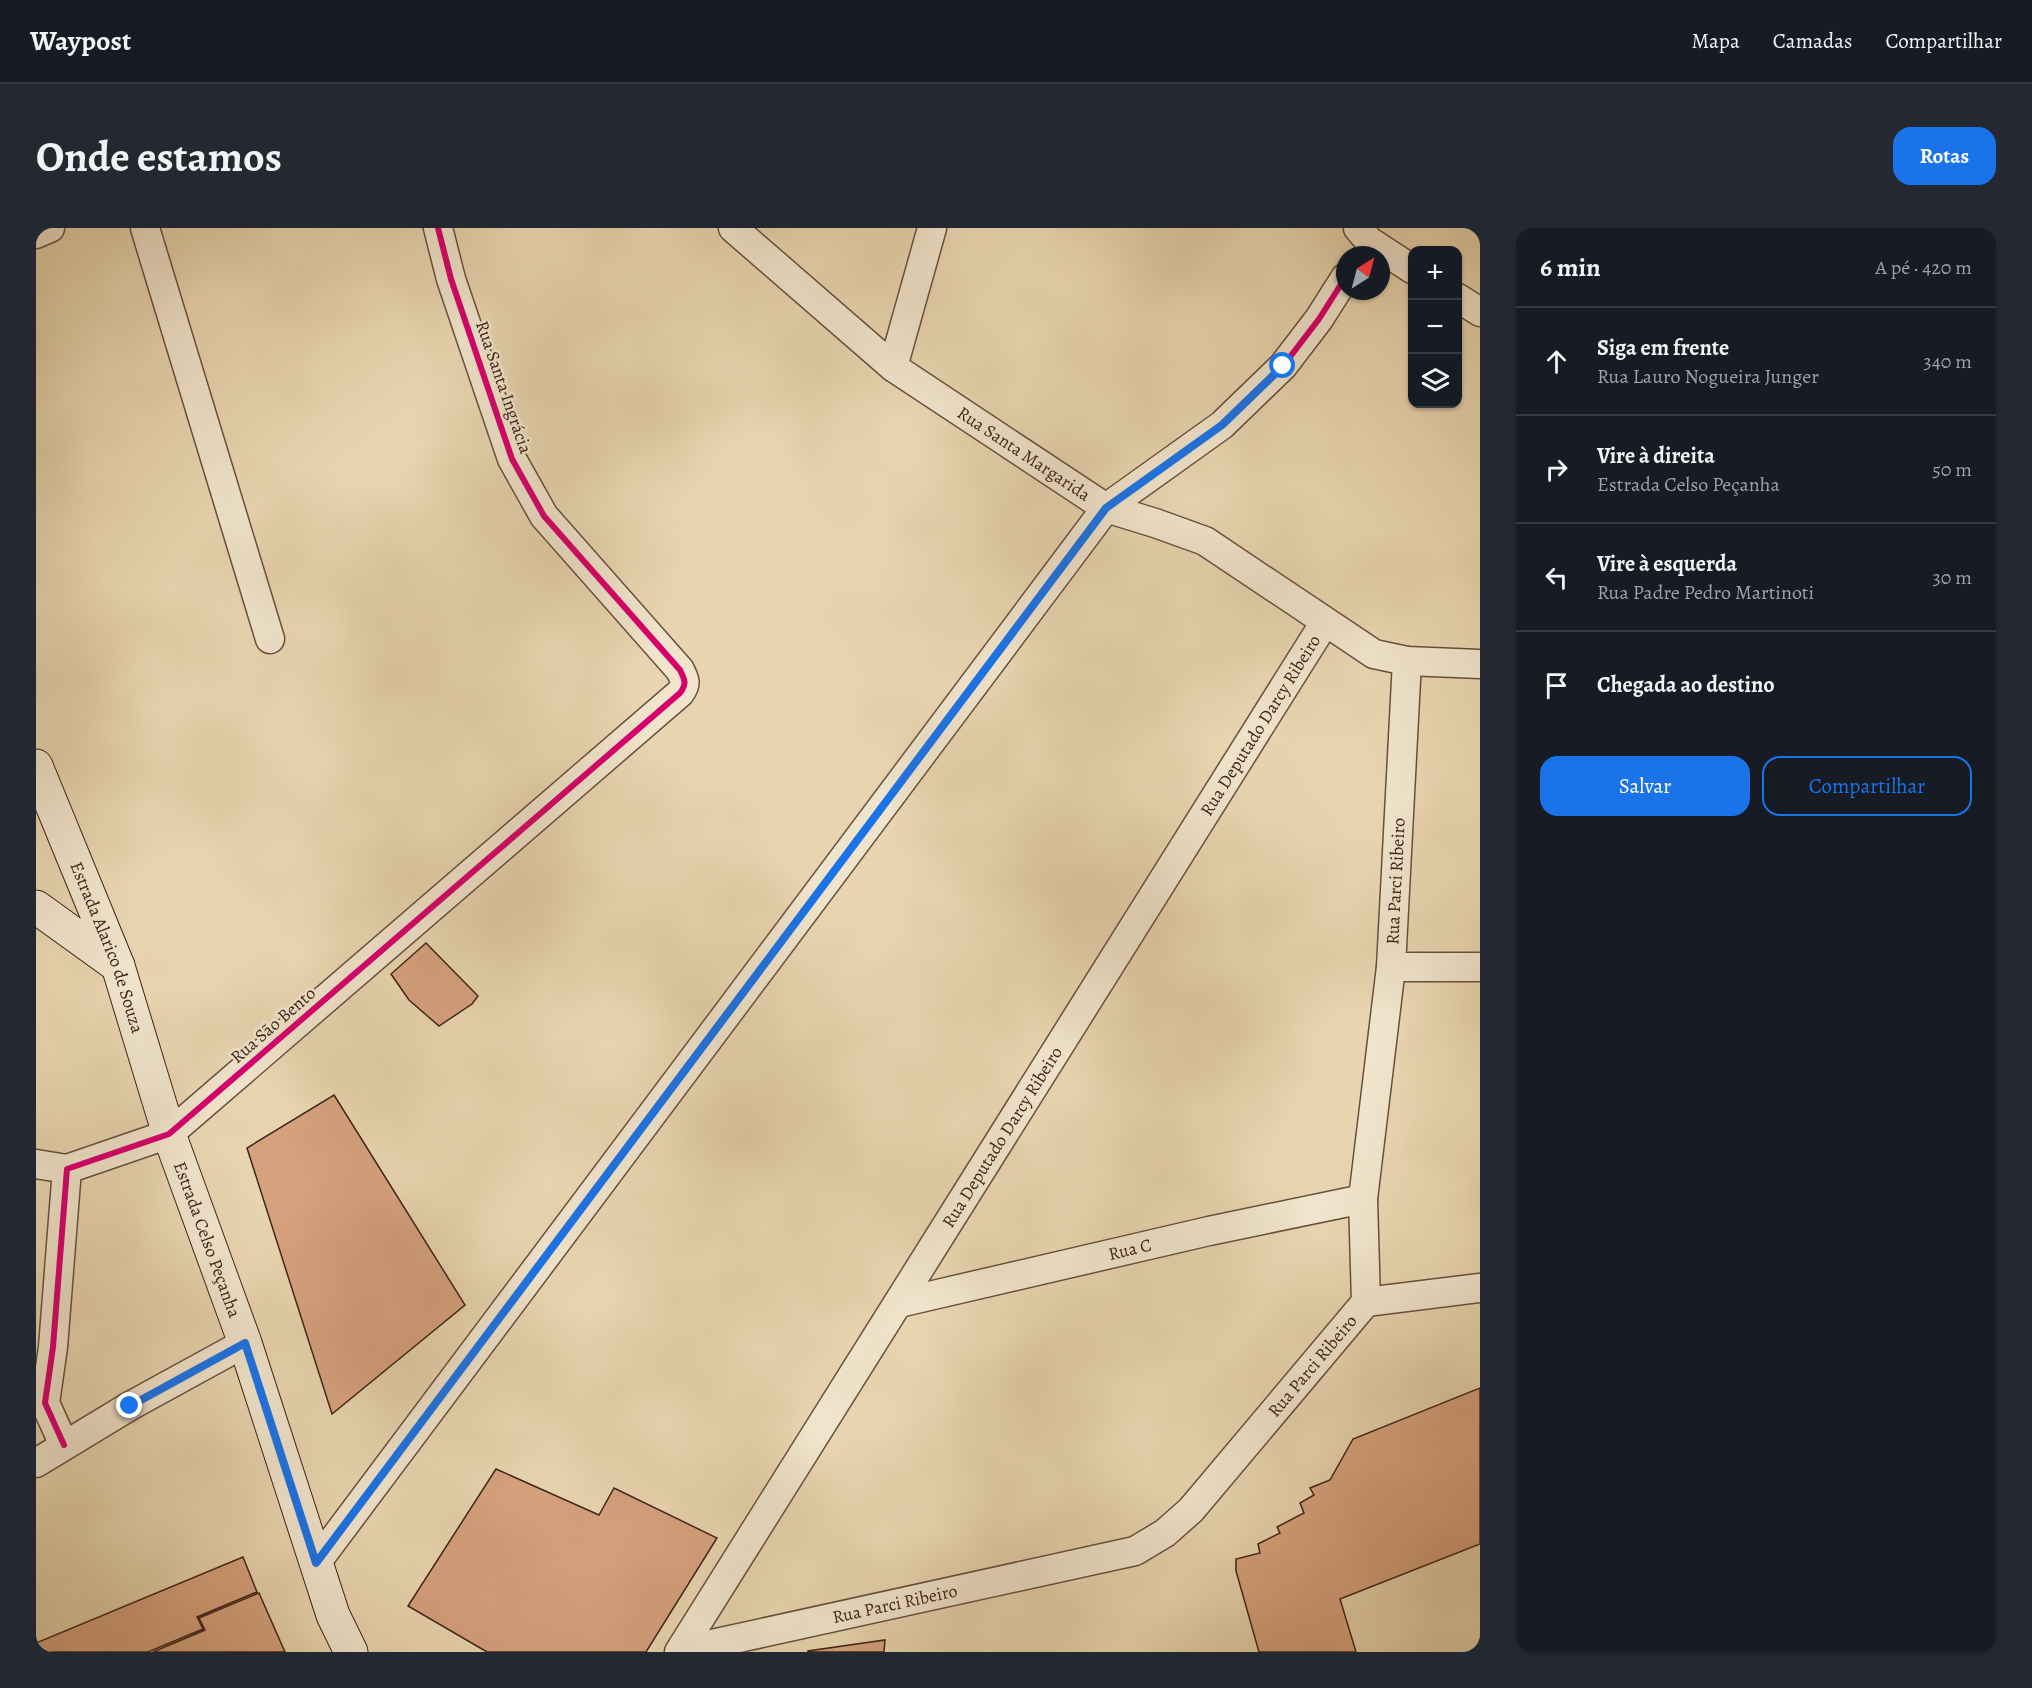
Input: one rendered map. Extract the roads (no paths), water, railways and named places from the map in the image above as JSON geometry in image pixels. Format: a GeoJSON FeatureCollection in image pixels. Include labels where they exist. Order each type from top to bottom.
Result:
{"type":"FeatureCollection","features":[{"type":"Feature","properties":{"kind":"main road","name":"Estrada Alarico de Souza"},"geometry":{"type":"LineString","coordinates":[[36,766],[118,966],[170,1134]]}},
{"type":"Feature","properties":{"kind":"main road"},"geometry":{"type":"LineString","coordinates":[[36,907],[118,966]]}},
{"type":"Feature","properties":{"kind":"main road","name":"Estrada Celso Peçanha"},"geometry":{"type":"LineString","coordinates":[[170,1134],[245,1343],[333,1615],[351,1652]]}},
{"type":"Feature","properties":{"kind":"main road"},"geometry":{"type":"LineString","coordinates":[[333,1615],[370,1652]]}},
{"type":"Feature","properties":{"kind":"street"},"geometry":{"type":"LineString","coordinates":[[36,234],[50,228]]}},
{"type":"Feature","properties":{"kind":"street"},"geometry":{"type":"LineString","coordinates":[[145,228],[270,639]]}},
{"type":"Feature","properties":{"kind":"street","name":"Rua Santa Ingrácia"},"geometry":{"type":"LineString","coordinates":[[438,228],[452,279],[512,459],[544,516],[673,662],[686,680]]}},
{"type":"Feature","properties":{"kind":"street","name":"Rua Santa Margarida"},"geometry":{"type":"LineString","coordinates":[[733,228],[893,367],[1106,508],[1205,541],[1374,654],[1407,661],[1480,664]]}},
{"type":"Feature","properties":{"kind":"street"},"geometry":{"type":"LineString","coordinates":[[893,367],[932,228]]}},
{"type":"Feature","properties":{"kind":"street"},"geometry":{"type":"LineString","coordinates":[[1362,241],[1408,266]]}},
{"type":"Feature","properties":{"kind":"street"},"geometry":{"type":"LineString","coordinates":[[316,1563],[1106,508],[1222,425],[1283,366],[1319,319],[1336,292]]}},
{"type":"Feature","properties":{"kind":"street"},"geometry":{"type":"LineString","coordinates":[[1461,300],[1480,312]]}},
{"type":"Feature","properties":{"kind":"street","name":"Rua Deputado Darcy Ribeiro"},"geometry":{"type":"LineString","coordinates":[[679,1651],[1325,622]]}},
{"type":"Feature","properties":{"kind":"street","name":"Rua Parci Ribeiro"},"geometry":{"type":"LineString","coordinates":[[679,1651],[1135,1551],[1165,1533],[1191,1510],[1366,1302],[1363,1198],[1391,967],[1407,661]]}},
{"type":"Feature","properties":{"kind":"street","name":"Rua São Bento"},"geometry":{"type":"LineString","coordinates":[[67,1169],[170,1134],[680,693],[685,687],[686,680]]}},
{"type":"Feature","properties":{"kind":"street"},"geometry":{"type":"LineString","coordinates":[[1391,967],[1480,967]]}},
{"type":"Feature","properties":{"kind":"street"},"geometry":{"type":"LineString","coordinates":[[36,1164],[67,1169],[53,1347],[41,1402],[64,1445]]}},
{"type":"Feature","properties":{"kind":"street","name":"Rua C"},"geometry":{"type":"LineString","coordinates":[[899,1303],[1209,1231],[1363,1198]]}},
{"type":"Feature","properties":{"kind":"street"},"geometry":{"type":"LineString","coordinates":[[1366,1302],[1480,1288]]}},
{"type":"Feature","properties":{"kind":"street"},"geometry":{"type":"LineString","coordinates":[[36,1463],[130,1406],[245,1343]]}}]}
